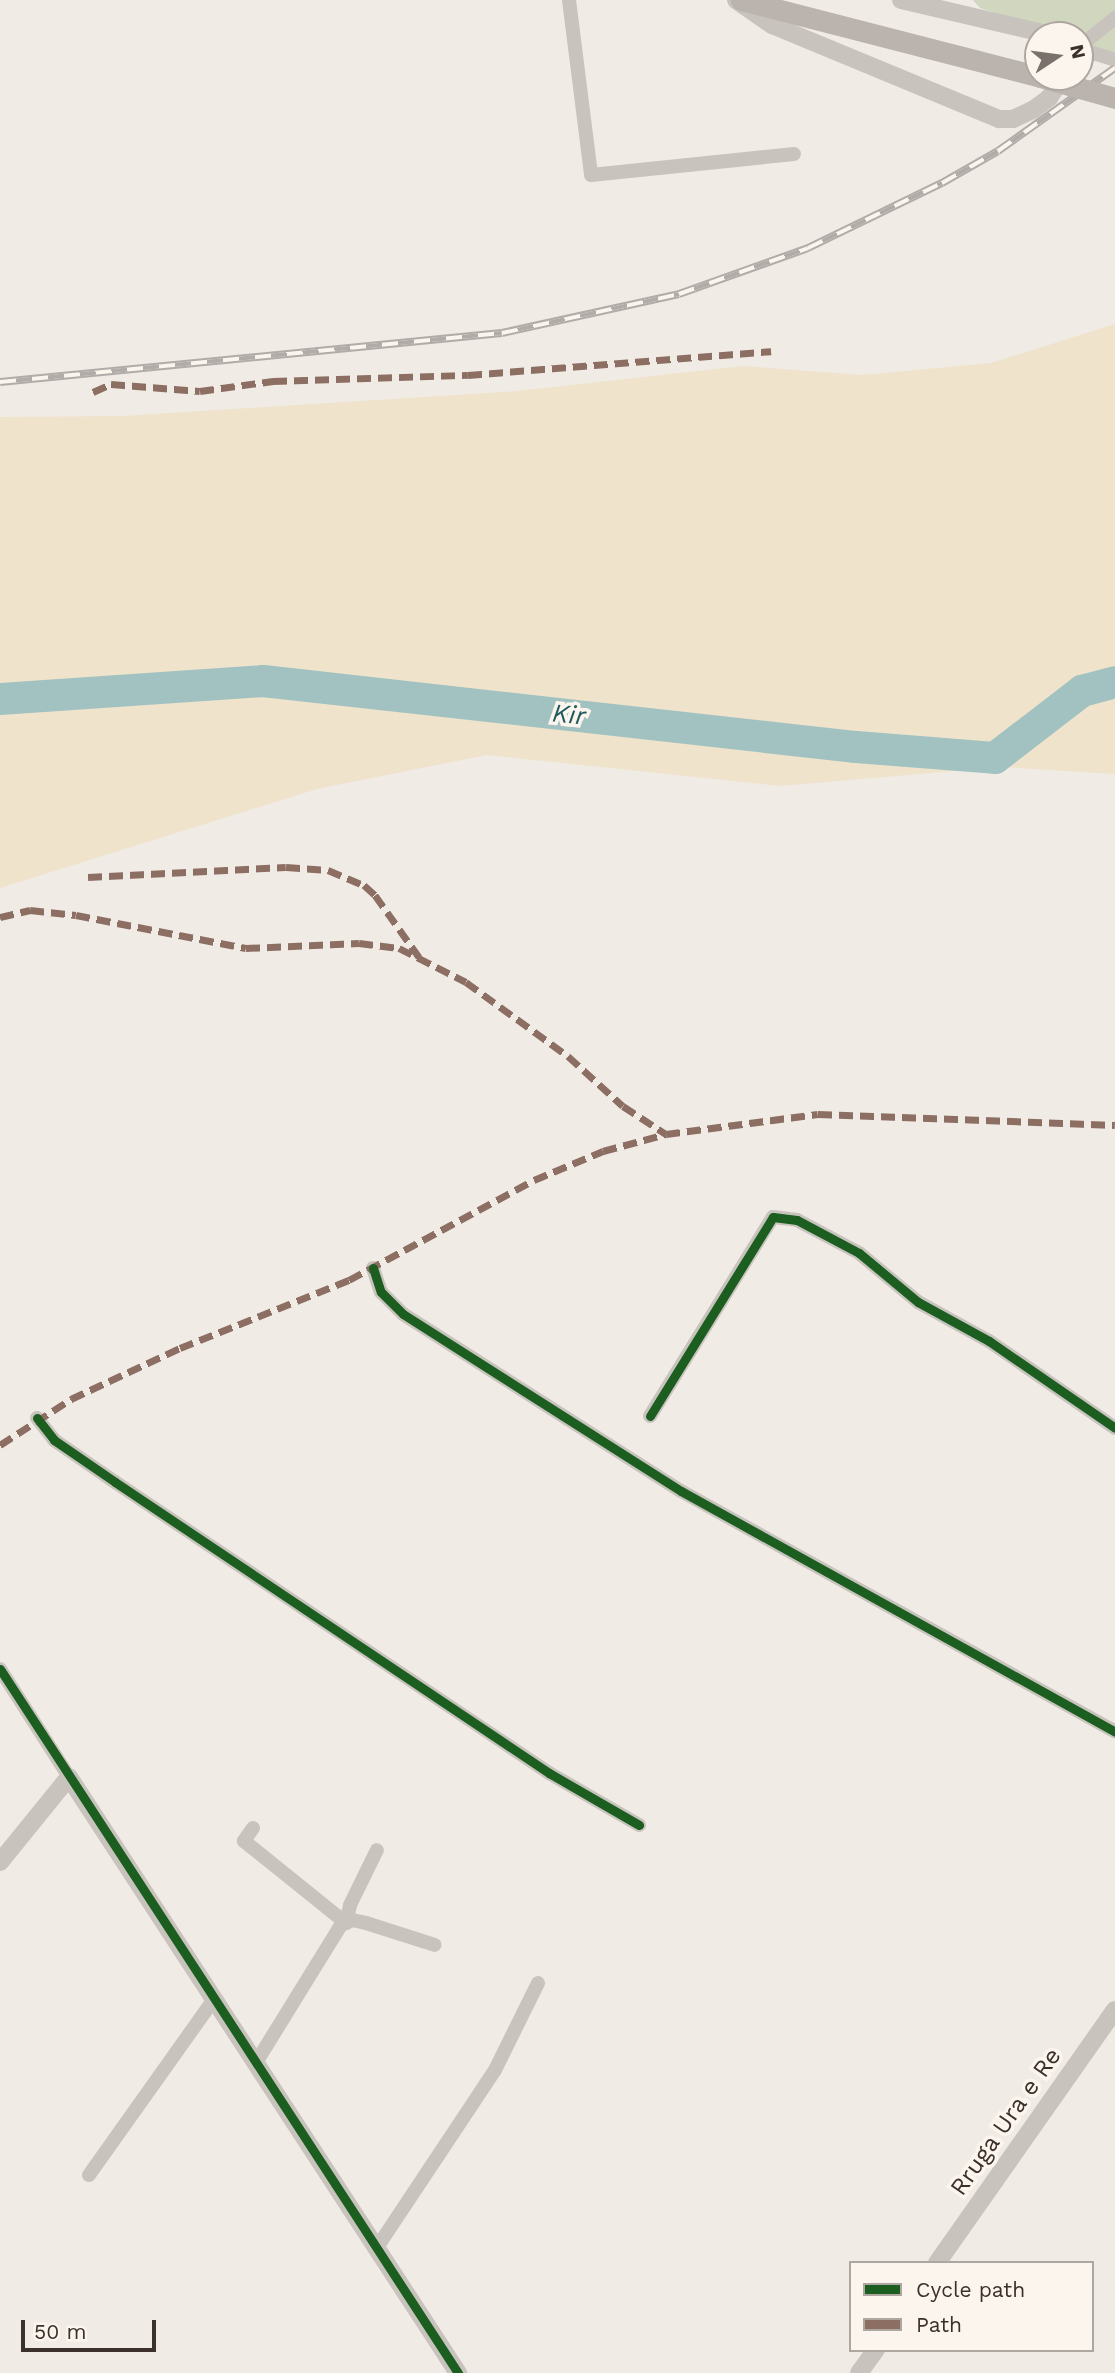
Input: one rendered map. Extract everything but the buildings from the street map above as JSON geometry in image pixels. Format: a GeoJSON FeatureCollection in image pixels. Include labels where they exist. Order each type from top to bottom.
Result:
{"type":"FeatureCollection","features":[{"type":"Feature","properties":{"kind":"main road"},"geometry":{"type":"LineString","coordinates":[[739,0],[1024,73]]}},
{"type":"Feature","properties":{"kind":"main road"},"geometry":{"type":"LineString","coordinates":[[1090,91],[1115,98]]}},
{"type":"Feature","properties":{"kind":"street"},"geometry":{"type":"LineString","coordinates":[[569,0],[591,174],[794,154]]}},
{"type":"Feature","properties":{"kind":"street"},"geometry":{"type":"LineString","coordinates":[[739,0],[772,25],[999,119],[1013,119],[1034,109],[1054,91]]}},
{"type":"Feature","properties":{"kind":"street"},"geometry":{"type":"LineString","coordinates":[[901,0],[961,6],[1024,26]]}},
{"type":"Feature","properties":{"kind":"street"},"geometry":{"type":"LineString","coordinates":[[1094,36],[1115,18]]}},
{"type":"Feature","properties":{"kind":"street"},"geometry":{"type":"LineString","coordinates":[[1094,53],[1115,60]]}},
{"type":"Feature","properties":{"kind":"street"},"geometry":{"type":"LineString","coordinates":[[650,1416],[773,1217],[797,1220],[859,1253],[918,1302],[989,1341],[1115,1428]]}},
{"type":"Feature","properties":{"kind":"street"},"geometry":{"type":"LineString","coordinates":[[373,1268],[381,1292],[403,1314],[681,1491],[1115,1732]]}},
{"type":"Feature","properties":{"kind":"street"},"geometry":{"type":"LineString","coordinates":[[37,1418],[54,1440],[115,1482],[549,1773],[639,1825]]}},
{"type":"Feature","properties":{"kind":"street"},"geometry":{"type":"LineString","coordinates":[[0,1669],[378,2246],[458,2373]]}},
{"type":"Feature","properties":{"kind":"street"},"geometry":{"type":"LineString","coordinates":[[0,1862],[69,1777]]}},
{"type":"Feature","properties":{"kind":"street"},"geometry":{"type":"LineString","coordinates":[[253,1828],[244,1841],[346,1923],[366,1923],[435,1945]]}},
{"type":"Feature","properties":{"kind":"street"},"geometry":{"type":"LineString","coordinates":[[257,2061],[346,1923],[350,1905],[377,1850]]}},
{"type":"Feature","properties":{"kind":"street"},"geometry":{"type":"LineString","coordinates":[[378,2246],[495,2070],[538,1983]]}},
{"type":"Feature","properties":{"kind":"street"},"geometry":{"type":"LineString","coordinates":[[89,2175],[215,1998]]}},
{"type":"Feature","properties":{"kind":"street","name":"Rruga Ura e Re"},"geometry":{"type":"LineString","coordinates":[[938,2261],[1115,2010]]}},
{"type":"Feature","properties":{"kind":"street"},"geometry":{"type":"LineString","coordinates":[[859,2373],[875,2352]]}},
{"type":"Feature","properties":{"kind":"green space"},"geometry":{"type":"Polygon","coordinates":[[[973,0],[1115,0],[1115,55],[1094,47],[1094,21],[1024,23],[980,8],[973,0]]]}},
{"type":"Feature","properties":{"kind":"sand"},"geometry":{"type":"Polygon","coordinates":[[[1115,324],[1115,774],[1001,767],[780,786],[487,755],[317,789],[0,888],[0,417],[124,416],[518,391],[743,366],[863,375],[991,363],[1115,324]]]}},
{"type":"Feature","properties":{"kind":"waterway","name":"Kir"},"geometry":{"type":"LineString","coordinates":[[0,699],[263,681],[856,747],[995,758],[1082,691],[1115,682]]}},
{"type":"Feature","properties":{"kind":"railway"},"geometry":{"type":"LineString","coordinates":[[0,382],[502,333],[679,294],[808,248],[942,183],[998,151],[1115,68]]}},
{"type":"Feature","properties":{"kind":"marked path"},"geometry":{"type":"LineString","coordinates":[[93,392],[111,384],[200,391],[273,381],[468,375],[771,351]]}},
{"type":"Feature","properties":{"kind":"marked path"},"geometry":{"type":"LineString","coordinates":[[88,877],[286,867],[328,870],[364,885],[375,895],[419,957]]}},
{"type":"Feature","properties":{"kind":"marked path"},"geometry":{"type":"LineString","coordinates":[[0,917],[30,910],[76,915],[246,948],[359,943],[399,948],[466,982],[568,1056],[623,1106],[666,1134]]}},
{"type":"Feature","properties":{"kind":"marked path"},"geometry":{"type":"LineString","coordinates":[[0,1445],[71,1399],[180,1348],[349,1280],[534,1180],[603,1151],[666,1134],[818,1114],[1115,1125]]}},
{"type":"Feature","properties":{"kind":"cycle path"},"geometry":{"type":"LineString","coordinates":[[650,1416],[773,1217],[797,1220],[859,1253],[918,1302],[989,1341],[1115,1428]]}},
{"type":"Feature","properties":{"kind":"cycle path"},"geometry":{"type":"LineString","coordinates":[[373,1268],[381,1292],[403,1314],[681,1491],[1115,1732]]}},
{"type":"Feature","properties":{"kind":"cycle path"},"geometry":{"type":"LineString","coordinates":[[37,1418],[54,1440],[115,1482],[549,1773],[639,1825]]}},
{"type":"Feature","properties":{"kind":"cycle path"},"geometry":{"type":"LineString","coordinates":[[0,1669],[458,2373]]}}]}
